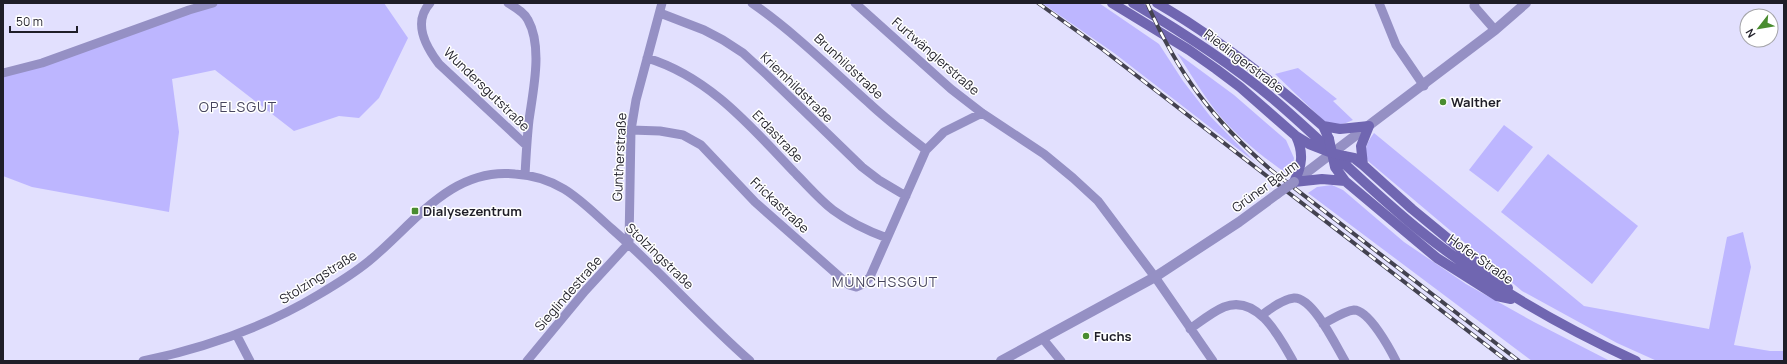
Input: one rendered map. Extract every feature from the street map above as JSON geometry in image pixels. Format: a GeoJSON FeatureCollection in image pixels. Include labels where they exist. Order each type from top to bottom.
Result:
{"type":"FeatureCollection","features":[{"type":"Feature","properties":{"kind":"main road"},"geometry":{"type":"LineString","coordinates":[[1112,3],[1216,69],[1240,87],[1296,136],[1319,149],[1354,158],[1363,164],[1422,217],[1505,284],[1522,302]]}},
{"type":"Feature","properties":{"kind":"main road","name":"Riedingerstraße"},"geometry":{"type":"LineString","coordinates":[[1134,3],[1196,41],[1247,78],[1293,116],[1334,153]]}},
{"type":"Feature","properties":{"kind":"main road"},"geometry":{"type":"LineString","coordinates":[[1157,3],[1254,67],[1323,126],[1334,153],[1335,167],[1345,181],[1437,258],[1498,296],[1522,302]]}},
{"type":"Feature","properties":{"kind":"main road"},"geometry":{"type":"LineString","coordinates":[[1323,126],[1340,129],[1369,126]]}},
{"type":"Feature","properties":{"kind":"main road"},"geometry":{"type":"LineString","coordinates":[[1363,164],[1360,146],[1369,126]]}},
{"type":"Feature","properties":{"kind":"main road"},"geometry":{"type":"LineString","coordinates":[[1296,136],[1300,145],[1302,162],[1294,182],[1322,179],[1345,181]]}},
{"type":"Feature","properties":{"kind":"main road","name":"Hofer Straße"},"geometry":{"type":"LineString","coordinates":[[1334,153],[1379,196],[1423,234],[1470,268],[1522,302],[1599,344],[1636,361]]}},
{"type":"Feature","properties":{"kind":"street"},"geometry":{"type":"LineString","coordinates":[[3,73],[42,63],[189,10],[213,3]]}},
{"type":"Feature","properties":{"kind":"street","name":"Wundersgutstraße"},"geometry":{"type":"LineString","coordinates":[[508,3],[520,10],[528,19],[533,30],[536,46],[535,70],[526,145],[525,175]]}},
{"type":"Feature","properties":{"kind":"street","name":"Guntherstraße"},"geometry":{"type":"LineString","coordinates":[[629,244],[631,130],[636,100],[662,3]]}},
{"type":"Feature","properties":{"kind":"street","name":"Brunhildstraße"},"geometry":{"type":"LineString","coordinates":[[752,3],[796,36],[870,104],[926,150]]}},
{"type":"Feature","properties":{"kind":"street","name":"Furtwänglerstraße"},"geometry":{"type":"LineString","coordinates":[[855,3],[951,89],[982,113],[1044,154],[1098,201],[1155,277],[1213,361]]}},
{"type":"Feature","properties":{"kind":"street"},"geometry":{"type":"LineString","coordinates":[[1379,3],[1396,45],[1424,86]]}},
{"type":"Feature","properties":{"kind":"street"},"geometry":{"type":"LineString","coordinates":[[1475,3],[1474,6],[1495,30]]}},
{"type":"Feature","properties":{"kind":"street","name":"Grüner Baum"},"geometry":{"type":"LineString","coordinates":[[1001,361],[1155,277],[1239,222],[1424,86],[1495,30],[1526,3]]}},
{"type":"Feature","properties":{"kind":"street","name":"Wundersgutstraße"},"geometry":{"type":"LineString","coordinates":[[428,5],[423,14],[422,30],[425,44],[430,52],[444,68],[526,145]]}},
{"type":"Feature","properties":{"kind":"street","name":"Kriemhildstraße"},"geometry":{"type":"LineString","coordinates":[[660,13],[704,30],[723,40],[743,54],[767,75],[862,167],[879,180],[906,196]]}},
{"type":"Feature","properties":{"kind":"street","name":"Erdastraße"},"geometry":{"type":"LineString","coordinates":[[647,58],[666,64],[701,83],[743,118],[833,210],[862,228],[887,238]]}},
{"type":"Feature","properties":{"kind":"street","name":"Furtwänglerstraße"},"geometry":{"type":"LineString","coordinates":[[887,238],[926,150],[944,132],[982,113]]}},
{"type":"Feature","properties":{"kind":"street","name":"Frickastraße"},"geometry":{"type":"LineString","coordinates":[[631,130],[660,131],[684,135],[701,146],[755,202],[849,285],[856,287],[863,284],[870,277],[887,238]]}},
{"type":"Feature","properties":{"kind":"street","name":"Stolzingstraße"},"geometry":{"type":"LineString","coordinates":[[143,361],[182,353],[237,336],[277,318],[351,275],[370,260],[435,200],[450,189],[468,180],[486,174],[502,172],[546,180],[578,199],[629,244],[750,361]]}},
{"type":"Feature","properties":{"kind":"street","name":"Sieglindestraße"},"geometry":{"type":"LineString","coordinates":[[527,361],[585,291],[629,244]]}},
{"type":"Feature","properties":{"kind":"street"},"geometry":{"type":"LineString","coordinates":[[1262,315],[1284,301],[1300,299],[1311,307],[1345,361]]}},
{"type":"Feature","properties":{"kind":"street"},"geometry":{"type":"LineString","coordinates":[[1190,329],[1220,309],[1229,306],[1243,306],[1262,315],[1273,328],[1293,361]]}},
{"type":"Feature","properties":{"kind":"street"},"geometry":{"type":"LineString","coordinates":[[1322,324],[1351,310],[1359,311],[1370,320],[1387,344],[1396,361]]}},
{"type":"Feature","properties":{"kind":"street"},"geometry":{"type":"LineString","coordinates":[[237,336],[250,361]]}},
{"type":"Feature","properties":{"kind":"street"},"geometry":{"type":"LineString","coordinates":[[1043,339],[1061,361]]}},
{"type":"Feature","properties":{"kind":"shaded area"},"geometry":{"type":"Polygon","coordinates":[[[201,3],[384,3],[408,38],[379,98],[359,118],[339,116],[294,131],[215,70],[172,79],[179,132],[169,212],[32,187],[3,176],[3,73],[201,3]]]}},
{"type":"Feature","properties":{"kind":"shaded area"},"geometry":{"type":"Polygon","coordinates":[[[1042,3],[1099,3],[1159,44],[1183,81],[1210,116],[1255,162],[1114,53],[1042,3]]]}},
{"type":"Feature","properties":{"kind":"shaded area"},"geometry":{"type":"Polygon","coordinates":[[[1177,53],[1234,95],[1286,140],[1294,158],[1293,166],[1287,174],[1252,147],[1227,124],[1208,101],[1177,53]]]}},
{"type":"Feature","properties":{"kind":"shaded area"},"geometry":{"type":"Polygon","coordinates":[[[1298,68],[1337,99],[1333,101],[1353,120],[1339,124],[1332,124],[1324,121],[1275,74],[1298,68]]]}},
{"type":"Feature","properties":{"kind":"shaded area"},"geometry":{"type":"Polygon","coordinates":[[[1504,125],[1533,147],[1498,192],[1469,170],[1504,125]]]}},
{"type":"Feature","properties":{"kind":"shaded area"},"geometry":{"type":"Polygon","coordinates":[[[1374,133],[1584,306],[1709,329],[1727,237],[1743,232],[1751,267],[1734,345],[1770,351],[1784,351],[1784,361],[1657,361],[1617,343],[1522,291],[1368,161],[1366,146],[1374,133]]]}},
{"type":"Feature","properties":{"kind":"shaded area"},"geometry":{"type":"Polygon","coordinates":[[[1548,154],[1638,226],[1592,284],[1501,212],[1548,154]]]}},
{"type":"Feature","properties":{"kind":"shaded area"},"geometry":{"type":"Polygon","coordinates":[[[1332,185],[1343,190],[1404,242],[1466,284],[1534,322],[1610,361],[1532,361],[1308,193],[1317,187],[1332,185]]]}},
{"type":"Feature","properties":{"kind":"railway"},"geometry":{"type":"LineString","coordinates":[[1038,3],[1102,49],[1507,361]]}},
{"type":"Feature","properties":{"kind":"railway"},"geometry":{"type":"LineString","coordinates":[[1147,3],[1171,52],[1184,74],[1214,113],[1250,151],[1271,170],[1519,361]]}},
{"type":"Feature","properties":{"kind":"place","name":"Walther"},"geometry":{"type":"Point","coordinates":[1443,102]}},
{"type":"Feature","properties":{"kind":"place","name":"Dialysezentrum"},"geometry":{"type":"Point","coordinates":[415,211]}},
{"type":"Feature","properties":{"kind":"place","name":"Fuchs"},"geometry":{"type":"Point","coordinates":[1086,336]}},
{"type":"Feature","properties":{"kind":"district","name":"OPELSGUT"},"geometry":{"type":"Point","coordinates":[238,107]}},
{"type":"Feature","properties":{"kind":"district","name":"MÜNCHSSGUT"},"geometry":{"type":"Point","coordinates":[885,282]}}]}
